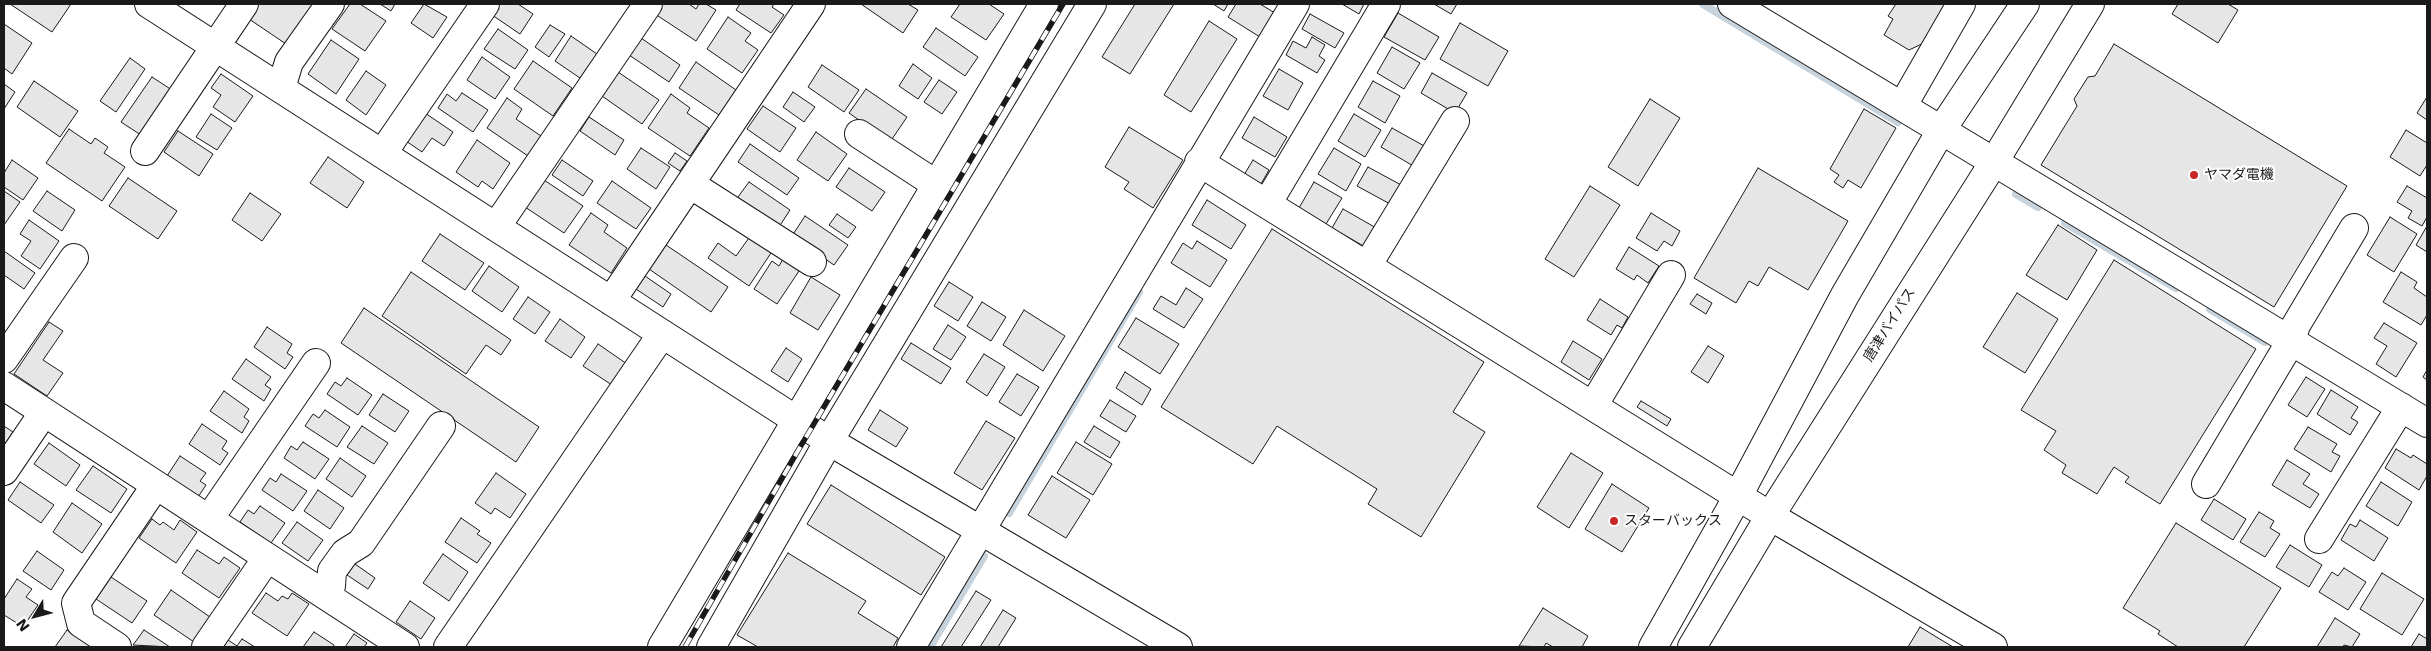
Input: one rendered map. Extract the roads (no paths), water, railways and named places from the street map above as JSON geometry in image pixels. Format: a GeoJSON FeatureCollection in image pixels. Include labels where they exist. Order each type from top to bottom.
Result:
{"type":"FeatureCollection","features":[{"type":"Feature","properties":{"kind":"main road"},"geometry":{"type":"LineString","coordinates":[[149,4],[829,441],[1178,647]]}},
{"type":"Feature","properties":{"kind":"main road"},"geometry":{"type":"LineString","coordinates":[[145,151],[244,4]]}},
{"type":"Feature","properties":{"kind":"main road"},"geometry":{"type":"LineString","coordinates":[[281,88],[289,62],[330,4]]}},
{"type":"Feature","properties":{"kind":"main road"},"geometry":{"type":"LineString","coordinates":[[382,154],[485,4]]}},
{"type":"Feature","properties":{"kind":"main road"},"geometry":{"type":"LineString","coordinates":[[496,227],[648,4]]}},
{"type":"Feature","properties":{"kind":"main road"},"geometry":{"type":"LineString","coordinates":[[611,301],[810,4]]}},
{"type":"Feature","properties":{"kind":"main road"},"geometry":{"type":"LineString","coordinates":[[662,647],[1044,4]]}},
{"type":"Feature","properties":{"kind":"main road"},"geometry":{"type":"LineString","coordinates":[[711,647],[829,441],[1092,4]]}},
{"type":"Feature","properties":{"kind":"main road"},"geometry":{"type":"LineString","coordinates":[[911,647],[980,530],[1208,168],[1295,4]]}},
{"type":"Feature","properties":{"kind":"main road"},"geometry":{"type":"LineString","coordinates":[[1267,204],[1386,4]]}},
{"type":"Feature","properties":{"kind":"main road"},"geometry":{"type":"LineString","coordinates":[[1732,4],[1904,105],[1994,162],[2427,422]]}},
{"type":"Feature","properties":{"kind":"main road"},"geometry":{"type":"LineString","coordinates":[[1904,105],[1961,4]]}},
{"type":"Feature","properties":{"kind":"main road"},"geometry":{"type":"LineString","coordinates":[[1653,647],[1738,496],[1845,295],[1942,129],[2025,4]]}},
{"type":"Feature","properties":{"kind":"main road","name":"唐津バイパス"},"geometry":{"type":"LineString","coordinates":[[1692,647],[1770,516],[1994,162],[2090,4]]}},
{"type":"Feature","properties":{"kind":"main road"},"geometry":{"type":"LineString","coordinates":[[1367,266],[1454,121]]}},
{"type":"Feature","properties":{"kind":"main road"},"geometry":{"type":"LineString","coordinates":[[859,134],[936,185]]}},
{"type":"Feature","properties":{"kind":"main road"},"geometry":{"type":"LineString","coordinates":[[1208,168],[1770,516],[1993,647]]}},
{"type":"Feature","properties":{"kind":"main road"},"geometry":{"type":"LineString","coordinates":[[690,184],[812,262]]}},
{"type":"Feature","properties":{"kind":"main road"},"geometry":{"type":"LineString","coordinates":[[2206,484],[2291,340],[2296,325],[2354,228]]}},
{"type":"Feature","properties":{"kind":"main road"},"geometry":{"type":"LineString","coordinates":[[4,359],[74,258]]}},
{"type":"Feature","properties":{"kind":"main road"},"geometry":{"type":"LineString","coordinates":[[1593,406],[1671,275]]}},
{"type":"Feature","properties":{"kind":"main road"},"geometry":{"type":"LineString","coordinates":[[448,647],[662,334]]}},
{"type":"Feature","properties":{"kind":"main road"},"geometry":{"type":"LineString","coordinates":[[209,519],[316,363]]}},
{"type":"Feature","properties":{"kind":"main road"},"geometry":{"type":"LineString","coordinates":[[4,386],[405,647]]}},
{"type":"Feature","properties":{"kind":"main road"},"geometry":{"type":"LineString","coordinates":[[2319,539],[2401,407]]}},
{"type":"Feature","properties":{"kind":"main road"},"geometry":{"type":"LineString","coordinates":[[4,471],[44,412]]}},
{"type":"Feature","properties":{"kind":"main road"},"geometry":{"type":"LineString","coordinates":[[325,595],[331,586],[332,571],[345,552],[361,543],[441,426]]}},
{"type":"Feature","properties":{"kind":"main road"},"geometry":{"type":"LineString","coordinates":[[117,647],[81,623],[76,602],[156,485]]}},
{"type":"Feature","properties":{"kind":"main road"},"geometry":{"type":"LineString","coordinates":[[206,647],[268,558]]}},
{"type":"Feature","properties":{"kind":"waterway"},"geometry":{"type":"LineString","coordinates":[[1703,4],[1898,122]]}},
{"type":"Feature","properties":{"kind":"waterway"},"geometry":{"type":"LineString","coordinates":[[2016,194],[2038,207]]}},
{"type":"Feature","properties":{"kind":"waterway"},"geometry":{"type":"LineString","coordinates":[[2065,223],[2176,288]]}},
{"type":"Feature","properties":{"kind":"waterway"},"geometry":{"type":"LineString","coordinates":[[1009,513],[1139,292]]}},
{"type":"Feature","properties":{"kind":"waterway"},"geometry":{"type":"LineString","coordinates":[[2210,309],[2265,342]]}},
{"type":"Feature","properties":{"kind":"waterway"},"geometry":{"type":"LineString","coordinates":[[930,647],[984,556]]}},
{"type":"Feature","properties":{"kind":"railway"},"geometry":{"type":"LineString","coordinates":[[685,647],[799,449],[1063,4]]}},
{"type":"Feature","properties":{"kind":"place","name":"ヤマダ電機"},"geometry":{"type":"Point","coordinates":[2194,175]}},
{"type":"Feature","properties":{"kind":"place","name":"スターバックス"},"geometry":{"type":"Point","coordinates":[1614,521]}}]}
